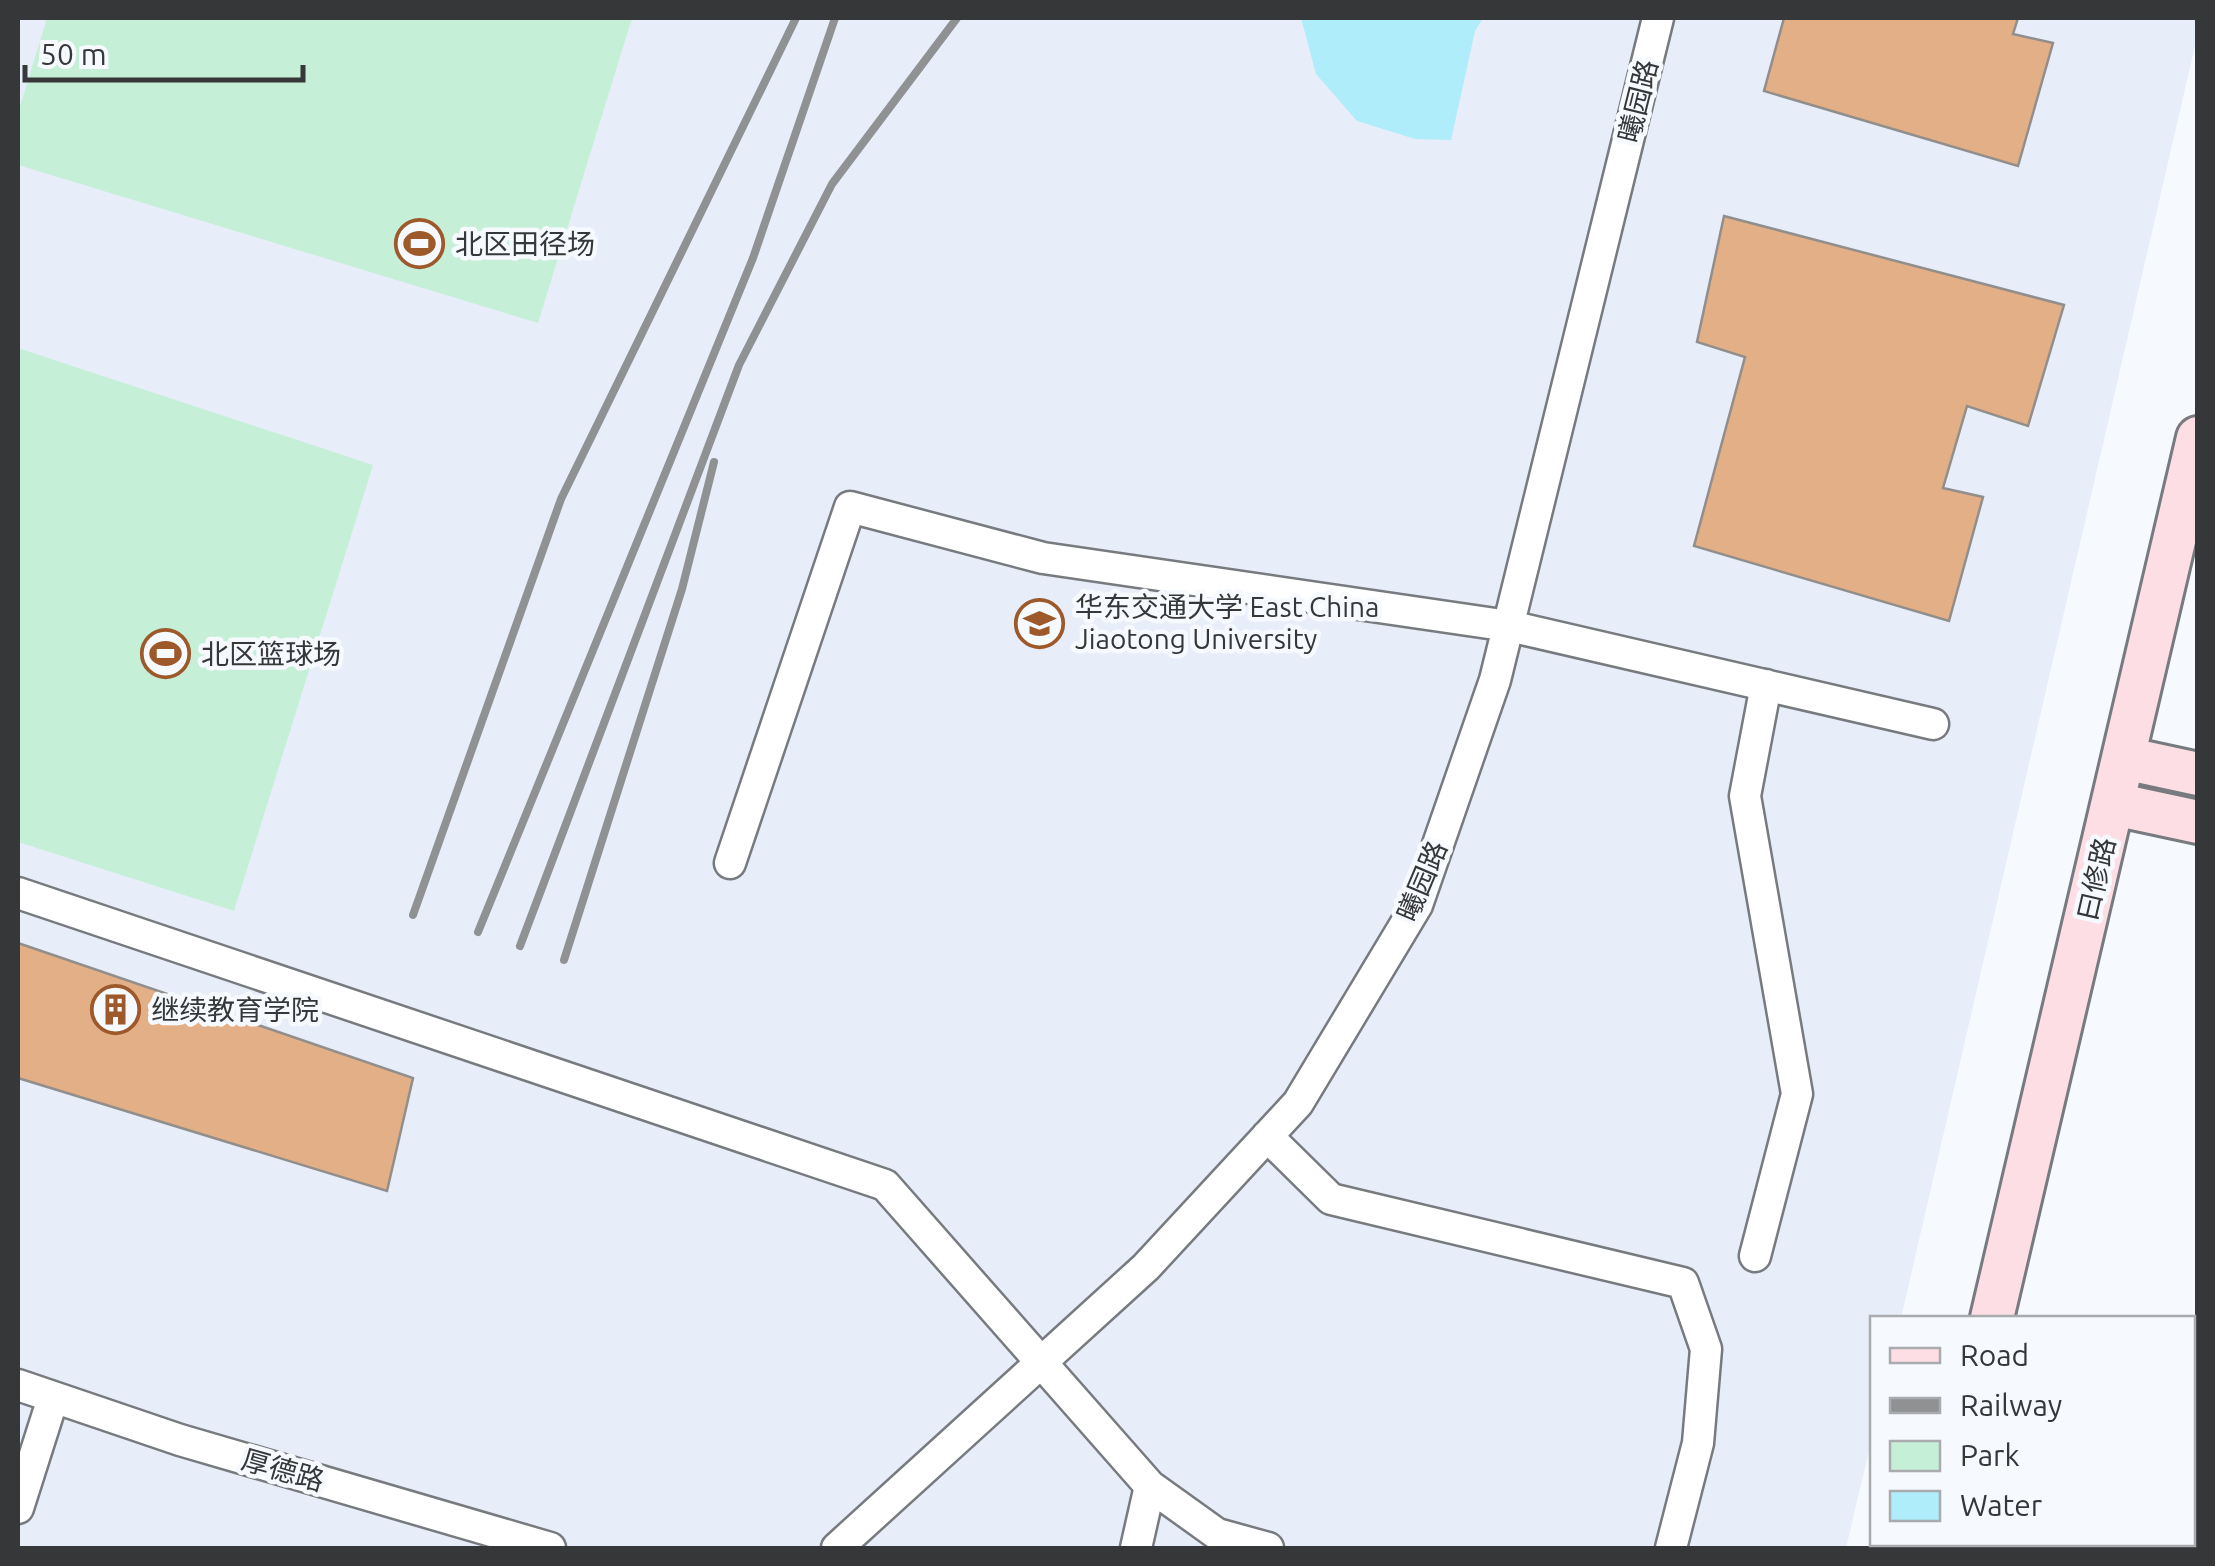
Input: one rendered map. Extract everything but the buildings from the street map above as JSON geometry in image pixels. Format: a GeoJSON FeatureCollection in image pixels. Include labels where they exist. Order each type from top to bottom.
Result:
{"type":"FeatureCollection","features":[{"type":"Feature","properties":{"kind":"street","name":"曦园路"},"geometry":{"type":"LineString","coordinates":[[838,1548],[1146,1267],[1298,1103],[1417,906],[1495,680],[1658,18]]}},
{"type":"Feature","properties":{"kind":"street","name":"曰修路"},"geometry":{"type":"LineString","coordinates":[[1992,1316],[2198,438]]}},
{"type":"Feature","properties":{"kind":"street"},"geometry":{"type":"LineString","coordinates":[[730,862],[850,507],[1043,558],[1509,626],[1933,724]]}},
{"type":"Feature","properties":{"kind":"street"},"geometry":{"type":"LineString","coordinates":[[1755,1256],[1797,1094],[1745,796],[1766,685]]}},
{"type":"Feature","properties":{"kind":"street"},"geometry":{"type":"LineString","coordinates":[[2124,758],[2198,774]]}},
{"type":"Feature","properties":{"kind":"street"},"geometry":{"type":"LineString","coordinates":[[2114,804],[2198,822]]}},
{"type":"Feature","properties":{"kind":"street"},"geometry":{"type":"LineString","coordinates":[[18,893],[885,1185],[1150,1486],[1217,1534],[1268,1548]]}},
{"type":"Feature","properties":{"kind":"street"},"geometry":{"type":"LineString","coordinates":[[1267,1136],[1330,1199],[1683,1283],[1706,1350],[1698,1443],[1671,1548]]}},
{"type":"Feature","properties":{"kind":"street","name":"厚德路"},"geometry":{"type":"LineString","coordinates":[[18,1385],[550,1548]]}},
{"type":"Feature","properties":{"kind":"street"},"geometry":{"type":"LineString","coordinates":[[18,1508],[53,1398]]}},
{"type":"Feature","properties":{"kind":"street"},"geometry":{"type":"LineString","coordinates":[[1136,1548],[1150,1486]]}},
{"type":"Feature","properties":{"kind":"shaded area","name":"华东交通大学 East China Jiaotong University"},"geometry":{"type":"Polygon","coordinates":[[[18,18],[2197,18],[2197,37],[1901,1316],[1870,1316],[1870,1446],[1846,1548],[18,1548],[18,18]]]}},
{"type":"Feature","properties":{"kind":"green space","name":"北区田径场"},"geometry":{"type":"Polygon","coordinates":[[[47,18],[632,18],[538,323],[18,165],[18,113],[47,18]]]}},
{"type":"Feature","properties":{"kind":"green space","name":"北区篮球场"},"geometry":{"type":"Polygon","coordinates":[[[18,348],[373,465],[234,911],[18,842],[18,348]]]}},
{"type":"Feature","properties":{"kind":"water"},"geometry":{"type":"Polygon","coordinates":[[[1301,18],[1483,18],[1475,31],[1451,140],[1415,139],[1357,121],[1316,74],[1301,18]]]}},
{"type":"Feature","properties":{"kind":"railway"},"geometry":{"type":"LineString","coordinates":[[413,915],[561,499],[796,18]]}},
{"type":"Feature","properties":{"kind":"railway"},"geometry":{"type":"LineString","coordinates":[[478,932],[753,258],[835,18]]}},
{"type":"Feature","properties":{"kind":"railway"},"geometry":{"type":"LineString","coordinates":[[520,946],[739,365],[832,184],[957,18]]}},
{"type":"Feature","properties":{"kind":"railway"},"geometry":{"type":"LineString","coordinates":[[564,960],[682,589],[714,462]]}},
{"type":"Feature","properties":{"kind":"place","name":"北区田径场"},"geometry":{"type":"Point","coordinates":[420,244]}},
{"type":"Feature","properties":{"kind":"place","name":"华东交通大学 East China Jiaotong University"},"geometry":{"type":"Point","coordinates":[1040,623]}},
{"type":"Feature","properties":{"kind":"place","name":"北区篮球场"},"geometry":{"type":"Point","coordinates":[166,654]}},
{"type":"Feature","properties":{"kind":"place","name":"继续教育学院"},"geometry":{"type":"Point","coordinates":[116,1010]}}]}
